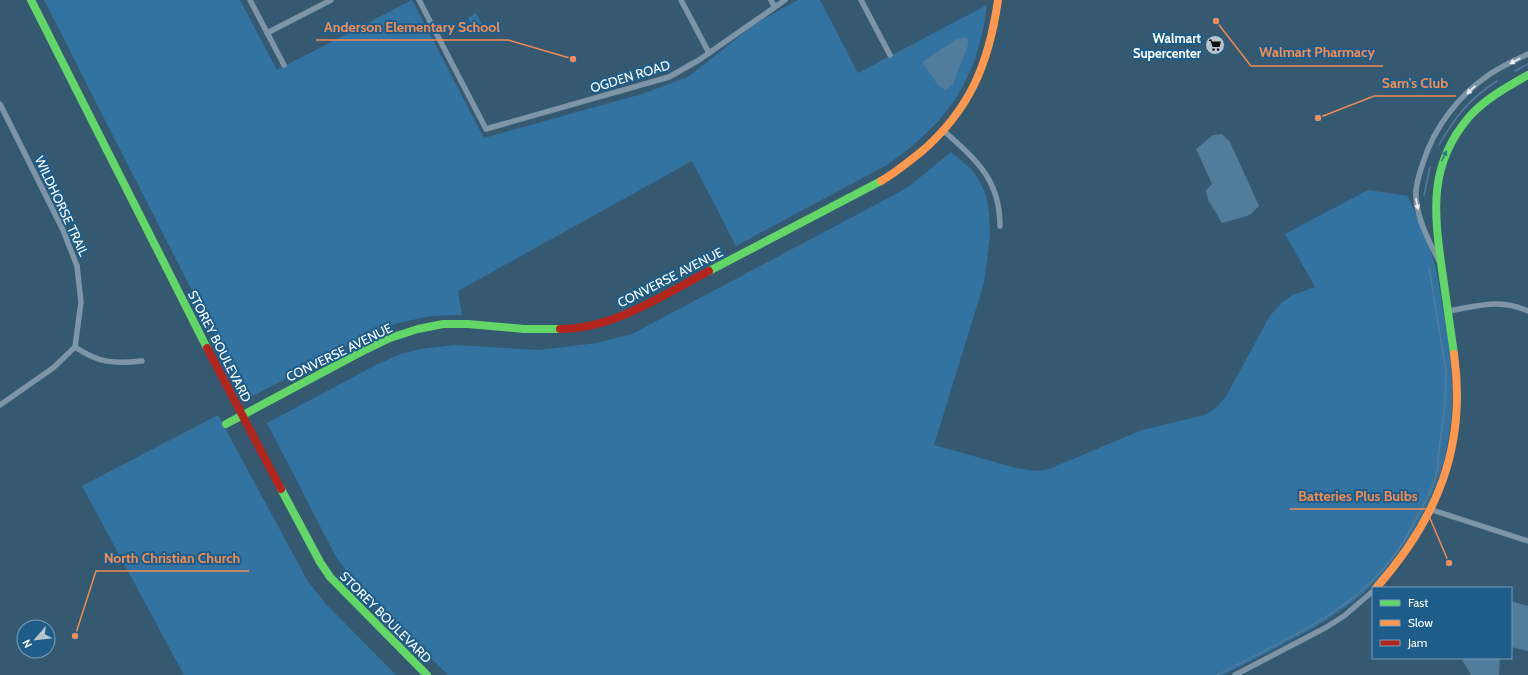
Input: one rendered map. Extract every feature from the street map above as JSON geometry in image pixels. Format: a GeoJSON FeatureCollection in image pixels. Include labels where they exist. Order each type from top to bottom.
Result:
{"type":"FeatureCollection","features":[{"type":"Feature","properties":{"kind":"main road","name":"STOREY BOULEVARD"},"geometry":{"type":"LineString","coordinates":[[31,0],[242,416],[324,570],[427,675]]}},
{"type":"Feature","properties":{"kind":"main road","name":"CONVERSE AVENUE"},"geometry":{"type":"LineString","coordinates":[[226,424],[361,352],[390,338],[418,329],[443,324],[468,324],[550,330],[574,328],[626,315],[886,178],[924,151],[944,131],[974,91],[982,73],[993,38],[998,0]]}},
{"type":"Feature","properties":{"kind":"main road"},"geometry":{"type":"LineString","coordinates":[[1377,587],[1399,564],[1410,549],[1432,510],[1444,482],[1453,450],[1458,409],[1457,363],[1440,263],[1434,201],[1443,159],[1460,128],[1472,114],[1498,92],[1528,75]]}},
{"type":"Feature","properties":{"kind":"street"},"geometry":{"type":"LineString","coordinates":[[250,0],[284,65]]}},
{"type":"Feature","properties":{"kind":"street"},"geometry":{"type":"LineString","coordinates":[[267,33],[331,0]]}},
{"type":"Feature","properties":{"kind":"street","name":"OGDEN ROAD"},"geometry":{"type":"LineString","coordinates":[[419,0],[486,129],[654,82],[683,70],[774,6],[785,0]]}},
{"type":"Feature","properties":{"kind":"street"},"geometry":{"type":"LineString","coordinates":[[681,0],[709,53]]}},
{"type":"Feature","properties":{"kind":"street"},"geometry":{"type":"LineString","coordinates":[[771,0],[774,6]]}},
{"type":"Feature","properties":{"kind":"street"},"geometry":{"type":"LineString","coordinates":[[861,0],[890,55]]}},
{"type":"Feature","properties":{"kind":"street"},"geometry":{"type":"LineString","coordinates":[[1440,263],[1423,228],[1416,198],[1416,186],[1426,153],[1439,127],[1463,98],[1490,74],[1528,54]]}},
{"type":"Feature","properties":{"kind":"street","name":"WILDHORSE TRAIL"},"geometry":{"type":"LineString","coordinates":[[0,104],[63,230],[77,266],[81,302],[74,347]]}},
{"type":"Feature","properties":{"kind":"street"},"geometry":{"type":"LineString","coordinates":[[944,131],[975,160],[990,180],[995,190],[1000,207],[1000,226]]}},
{"type":"Feature","properties":{"kind":"street"},"geometry":{"type":"LineString","coordinates":[[1448,311],[1499,303],[1511,304],[1528,311]]}},
{"type":"Feature","properties":{"kind":"street"},"geometry":{"type":"LineString","coordinates":[[0,405],[53,368],[74,347],[91,358],[120,364],[142,362]]}},
{"type":"Feature","properties":{"kind":"street"},"geometry":{"type":"LineString","coordinates":[[1432,510],[1528,541]]}},
{"type":"Feature","properties":{"kind":"street"},"geometry":{"type":"LineString","coordinates":[[1236,675],[1325,628],[1344,616],[1372,592]]}},
{"type":"Feature","properties":{"kind":"shaded area"},"geometry":{"type":"Polygon","coordinates":[[[44,0],[240,0],[277,70],[412,0],[484,138],[642,94],[688,77],[755,24],[798,0],[820,0],[858,73],[987,5],[983,32],[976,56],[967,78],[943,116],[927,133],[887,165],[736,246],[692,161],[458,291],[462,315],[431,316],[398,323],[376,331],[251,397],[245,395],[44,0]]]}},
{"type":"Feature","properties":{"kind":"shaded area"},"geometry":{"type":"Polygon","coordinates":[[[476,13],[483,26],[473,31],[468,18],[476,13]]]}},
{"type":"Feature","properties":{"kind":"shaded area"},"geometry":{"type":"Polygon","coordinates":[[[964,37],[968,39],[968,45],[953,84],[945,90],[938,85],[922,62],[955,40],[964,37]]]}},
{"type":"Feature","properties":{"kind":"shaded area"},"geometry":{"type":"Polygon","coordinates":[[[1222,134],[1230,142],[1259,206],[1250,215],[1222,223],[1208,200],[1206,190],[1212,184],[1196,149],[1213,135],[1222,134]]]}},
{"type":"Feature","properties":{"kind":"shaded area"},"geometry":{"type":"Polygon","coordinates":[[[951,152],[972,170],[980,182],[986,195],[989,212],[990,236],[984,283],[934,445],[1016,468],[1036,471],[1049,469],[1142,430],[1205,415],[1217,407],[1227,395],[1269,317],[1282,302],[1293,295],[1315,287],[1285,234],[1368,190],[1408,196],[1430,250],[1437,275],[1449,345],[1452,374],[1450,429],[1445,456],[1437,483],[1425,510],[1398,553],[1368,589],[1345,607],[1312,629],[1223,675],[448,675],[374,602],[335,555],[267,423],[376,365],[401,354],[421,349],[454,345],[540,350],[597,343],[632,334],[907,188],[951,152]]]}},
{"type":"Feature","properties":{"kind":"shaded area"},"geometry":{"type":"Polygon","coordinates":[[[218,415],[307,580],[325,603],[396,675],[184,675],[82,486],[218,415]]]}},
{"type":"Feature","properties":{"kind":"shaded area"},"geometry":{"type":"Polygon","coordinates":[[[1512,601],[1528,606],[1528,651],[1512,647],[1512,601]]]}},
{"type":"Feature","properties":{"kind":"shaded area"},"geometry":{"type":"Polygon","coordinates":[[[1462,659],[1500,659],[1499,675],[1471,675],[1462,659]]]}},
{"type":"Feature","properties":{"kind":"waterway"},"geometry":{"type":"LineString","coordinates":[[1515,71],[1528,64]]}},
{"type":"Feature","properties":{"kind":"waterway"},"geometry":{"type":"LineString","coordinates":[[1439,145],[1464,109],[1478,95],[1497,81]]}},
{"type":"Feature","properties":{"kind":"waterway"},"geometry":{"type":"LineString","coordinates":[[1424,195],[1430,167]]}},
{"type":"Feature","properties":{"kind":"waterway"},"geometry":{"type":"LineString","coordinates":[[1429,267],[1446,371],[1445,405],[1438,458]]}},
{"type":"Feature","properties":{"kind":"waterway"},"geometry":{"type":"LineString","coordinates":[[1217,675],[1292,637],[1340,608],[1382,571],[1402,545],[1428,497],[1438,466],[1438,458]]}},
{"type":"Feature","properties":{"kind":"traffic: fast"},"geometry":{"type":"LineString","coordinates":[[31,0],[207,348]]}},
{"type":"Feature","properties":{"kind":"traffic: fast"},"geometry":{"type":"LineString","coordinates":[[1454,354],[1437,228],[1436,209],[1440,171],[1446,153],[1456,135],[1469,117],[1489,99],[1528,75]]}},
{"type":"Feature","properties":{"kind":"traffic: fast"},"geometry":{"type":"LineString","coordinates":[[709,271],[881,181]]}},
{"type":"Feature","properties":{"kind":"traffic: fast"},"geometry":{"type":"LineString","coordinates":[[226,424],[361,352],[390,338],[418,329],[443,324],[468,324],[524,329],[560,329]]}},
{"type":"Feature","properties":{"kind":"traffic: fast"},"geometry":{"type":"LineString","coordinates":[[281,489],[320,562],[330,577],[427,675]]}},
{"type":"Feature","properties":{"kind":"traffic: slow"},"geometry":{"type":"LineString","coordinates":[[881,181],[921,152],[938,136],[965,102],[983,65],[994,23],[998,0]]}},
{"type":"Feature","properties":{"kind":"traffic: slow"},"geometry":{"type":"LineString","coordinates":[[1377,587],[1416,535],[1431,508],[1443,480],[1451,451],[1456,420],[1457,388],[1454,354]]}},
{"type":"Feature","properties":{"kind":"traffic: jam"},"geometry":{"type":"LineString","coordinates":[[560,329],[600,323],[619,317],[656,300],[709,271]]}},
{"type":"Feature","properties":{"kind":"traffic: jam"},"geometry":{"type":"LineString","coordinates":[[207,348],[281,489]]}},
{"type":"Feature","properties":{"kind":"place","name":"Walmart Pharmacy"},"geometry":{"type":"Point","coordinates":[1216,21]}},
{"type":"Feature","properties":{"kind":"place","name":"Walmart Supercenter"},"geometry":{"type":"Point","coordinates":[1215,45]}},
{"type":"Feature","properties":{"kind":"place","name":"Anderson Elementary School"},"geometry":{"type":"Point","coordinates":[573,59]}},
{"type":"Feature","properties":{"kind":"place","name":"Sam's Club"},"geometry":{"type":"Point","coordinates":[1318,118]}},
{"type":"Feature","properties":{"kind":"place","name":"Batteries Plus Bulbs"},"geometry":{"type":"Point","coordinates":[1449,563]}},
{"type":"Feature","properties":{"kind":"place","name":"North Christian Church"},"geometry":{"type":"Point","coordinates":[75,636]}}]}
